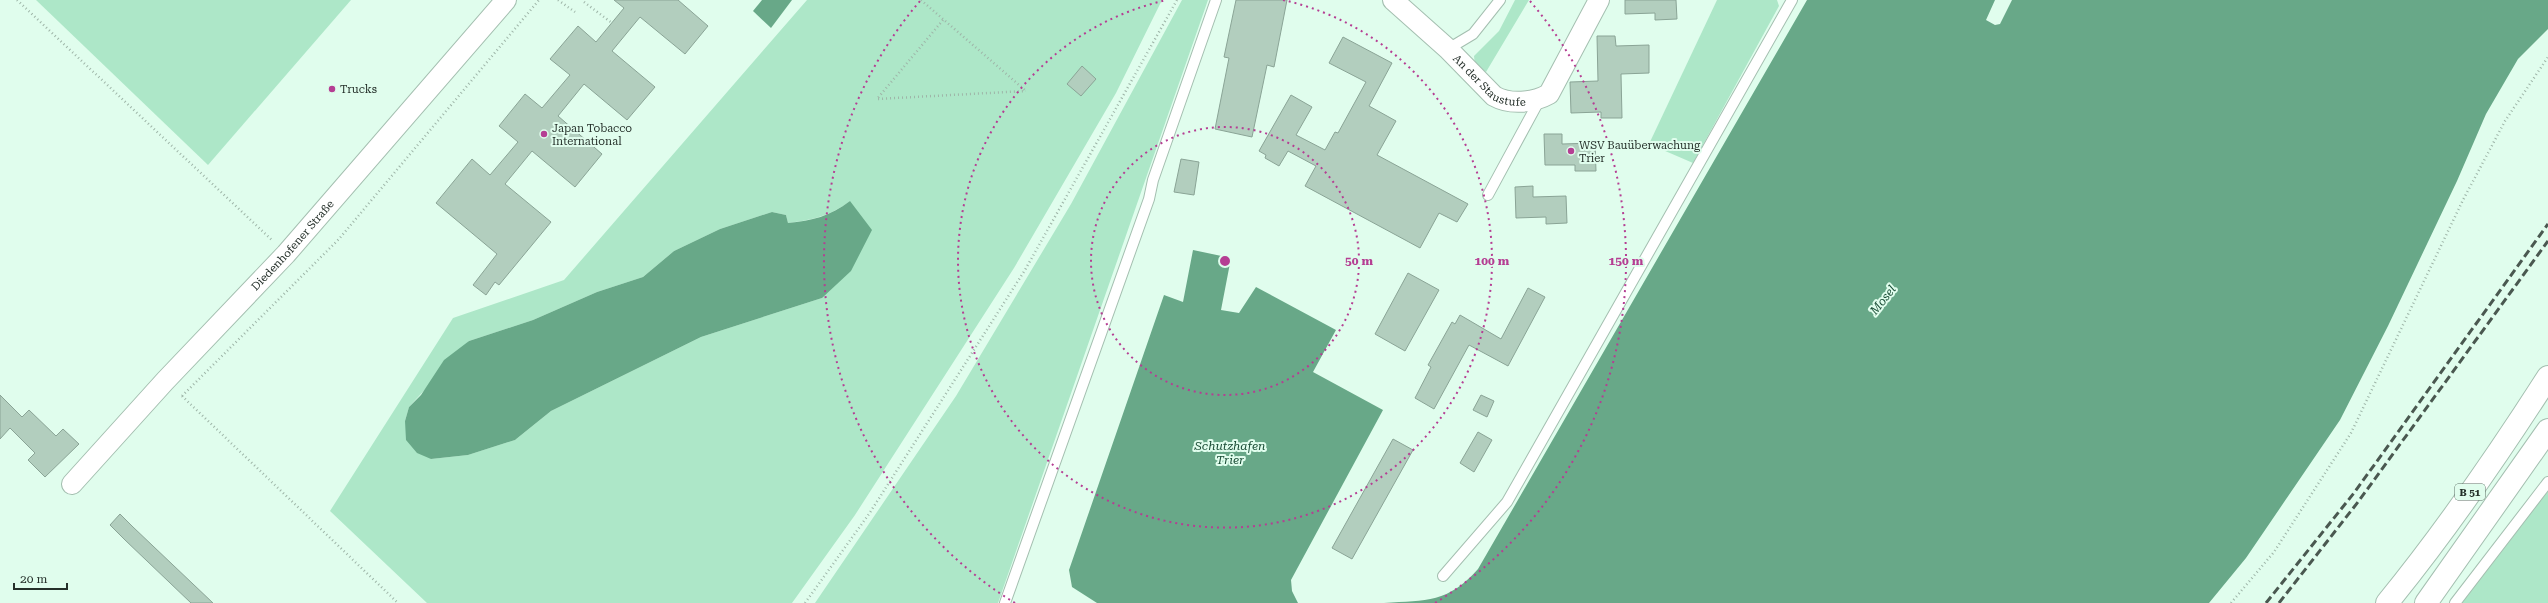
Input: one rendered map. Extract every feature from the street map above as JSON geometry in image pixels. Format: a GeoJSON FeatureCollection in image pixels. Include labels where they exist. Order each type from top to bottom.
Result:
{"type":"FeatureCollection","features":[{"type":"Feature","properties":{"kind":"main road","name":"B 51"},"geometry":{"type":"LineString","coordinates":[[2387,603],[2414,570],[2506,442],[2548,377]]}},
{"type":"Feature","properties":{"kind":"main road","name":"B 51"},"geometry":{"type":"LineString","coordinates":[[2426,603],[2548,430]]}},
{"type":"Feature","properties":{"kind":"street","name":"Diedenhofener Straße"},"geometry":{"type":"LineString","coordinates":[[72,484],[165,381],[286,254],[506,0]]}},
{"type":"Feature","properties":{"kind":"street","name":"An der Staustufe"},"geometry":{"type":"LineString","coordinates":[[1393,0],[1448,49],[1499,99],[1527,102],[1540,100],[1548,94],[1598,0]]}},
{"type":"Feature","properties":{"kind":"lane"},"geometry":{"type":"LineString","coordinates":[[1004,603],[1149,199],[1153,180],[1216,0]]}},
{"type":"Feature","properties":{"kind":"lane"},"geometry":{"type":"LineString","coordinates":[[1448,49],[1473,34],[1500,0]]}},
{"type":"Feature","properties":{"kind":"lane"},"geometry":{"type":"LineString","coordinates":[[1443,576],[1508,502],[1792,0]]}},
{"type":"Feature","properties":{"kind":"lane"},"geometry":{"type":"LineString","coordinates":[[1488,195],[1540,100]]}},
{"type":"Feature","properties":{"kind":"lane"},"geometry":{"type":"LineString","coordinates":[[2456,603],[2548,482]]}},
{"type":"Feature","properties":{"kind":"path"},"geometry":{"type":"LineString","coordinates":[[17,0],[286,254]]}},
{"type":"Feature","properties":{"kind":"path"},"geometry":{"type":"LineString","coordinates":[[182,396],[339,238],[539,0]]}},
{"type":"Feature","properties":{"kind":"path"},"geometry":{"type":"LineString","coordinates":[[558,0],[575,12]]}},
{"type":"Feature","properties":{"kind":"path"},"geometry":{"type":"LineString","coordinates":[[921,0],[1026,91],[877,99],[943,20]]}},
{"type":"Feature","properties":{"kind":"path"},"geometry":{"type":"LineString","coordinates":[[805,603],[869,514],[1025,270],[1176,0]]}},
{"type":"Feature","properties":{"kind":"path"},"geometry":{"type":"LineString","coordinates":[[584,2],[612,23]]}},
{"type":"Feature","properties":{"kind":"path"},"geometry":{"type":"LineString","coordinates":[[2231,603],[2274,552],[2351,433],[2463,200],[2505,121],[2548,57]]}},
{"type":"Feature","properties":{"kind":"path"},"geometry":{"type":"LineString","coordinates":[[165,381],[398,603]]}},
{"type":"Feature","properties":{"kind":"shaded area"},"geometry":{"type":"Polygon","coordinates":[[[36,0],[351,0],[208,165],[36,0]]]}},
{"type":"Feature","properties":{"kind":"shaded area"},"geometry":{"type":"Polygon","coordinates":[[[807,0],[1162,0],[1116,93],[1014,268],[855,515],[792,603],[427,603],[330,511],[453,318],[564,280],[807,0]],[[850,201],[828,214],[805,220],[788,223],[786,215],[772,212],[720,229],[674,251],[643,277],[597,292],[533,320],[469,341],[409,407],[405,421],[431,459],[468,455],[515,440],[551,411],[701,337],[822,298],[850,201]]]}},
{"type":"Feature","properties":{"kind":"shaded area"},"geometry":{"type":"Polygon","coordinates":[[[1182,0],[1208,0],[998,603],[815,603],[956,396],[1071,204],[1182,0]]]}},
{"type":"Feature","properties":{"kind":"shaded area"},"geometry":{"type":"Polygon","coordinates":[[[1515,0],[1529,0],[1486,72],[1475,66],[1474,56],[1499,31],[1515,0]]]}},
{"type":"Feature","properties":{"kind":"shaded area"},"geometry":{"type":"Polygon","coordinates":[[[1717,0],[1777,0],[1779,6],[1693,163],[1649,144],[1717,0]]]}},
{"type":"Feature","properties":{"kind":"shaded area"},"geometry":{"type":"Polygon","coordinates":[[[2548,490],[2548,603],[2459,603],[2495,560],[2548,490]]]}},
{"type":"Feature","properties":{"kind":"water"},"geometry":{"type":"Polygon","coordinates":[[[762,0],[792,0],[771,28],[753,11],[762,0]]]}},
{"type":"Feature","properties":{"kind":"water","name":"Mosel"},"geometry":{"type":"Polygon","coordinates":[[[1807,0],[1995,0],[1986,20],[1995,25],[2000,24],[2012,0],[2548,0],[2548,29],[2518,59],[2486,114],[2457,181],[2388,326],[2340,420],[2246,558],[2209,603],[1384,603],[1436,598],[1457,588],[1478,569],[1807,0]]]}},
{"type":"Feature","properties":{"kind":"water"},"geometry":{"type":"Polygon","coordinates":[[[850,201],[872,230],[851,271],[822,298],[701,337],[551,411],[515,440],[468,455],[431,459],[417,453],[406,440],[405,421],[409,407],[421,395],[444,360],[469,341],[533,320],[597,292],[643,277],[674,251],[720,229],[772,212],[786,215],[788,223],[805,221],[828,214],[850,201]]]}},
{"type":"Feature","properties":{"kind":"water","name":"Schutzhafen Trier"},"geometry":{"type":"Polygon","coordinates":[[[1193,250],[1231,258],[1221,310],[1239,313],[1256,287],[1336,330],[1313,372],[1383,410],[1291,580],[1292,591],[1298,603],[1097,603],[1072,587],[1069,570],[1164,295],[1183,302],[1193,250]]]}},
{"type":"Feature","properties":{"kind":"building","name":"Japan Tobacco International"},"geometry":{"type":"Polygon","coordinates":[[[614,0],[678,0],[708,26],[685,54],[640,17],[612,51],[655,87],[627,120],[584,84],[558,116],[602,154],[575,187],[532,151],[505,184],[551,222],[499,285],[495,282],[486,295],[473,285],[497,254],[436,203],[472,159],[490,175],[518,142],[499,126],[525,94],[542,108],[570,75],[550,59],[578,26],[596,42],[624,8],[614,0]]]}},
{"type":"Feature","properties":{"kind":"building"},"geometry":{"type":"Polygon","coordinates":[[[1236,0],[1287,0],[1274,67],[1267,65],[1252,137],[1215,129],[1229,58],[1224,57],[1236,0]]]}},
{"type":"Feature","properties":{"kind":"building"},"geometry":{"type":"Polygon","coordinates":[[[1625,0],[1676,0],[1677,19],[1655,20],[1655,13],[1625,14],[1625,0]]]}},
{"type":"Feature","properties":{"kind":"building"},"geometry":{"type":"Polygon","coordinates":[[[1597,36],[1615,36],[1616,46],[1649,45],[1649,73],[1621,74],[1622,118],[1601,118],[1601,112],[1571,113],[1570,82],[1598,81],[1597,36]]]}},
{"type":"Feature","properties":{"kind":"building"},"geometry":{"type":"Polygon","coordinates":[[[1343,37],[1392,63],[1369,106],[1396,121],[1377,155],[1468,204],[1457,222],[1439,213],[1420,248],[1305,186],[1316,166],[1288,151],[1279,166],[1265,158],[1266,155],[1259,151],[1291,95],[1312,107],[1296,135],[1325,150],[1335,132],[1338,133],[1366,82],[1329,63],[1343,37]]]}},
{"type":"Feature","properties":{"kind":"building"},"geometry":{"type":"Polygon","coordinates":[[[1082,66],[1096,79],[1081,96],[1067,84],[1082,66]]]}},
{"type":"Feature","properties":{"kind":"building"},"geometry":{"type":"Polygon","coordinates":[[[1544,134],[1562,134],[1562,144],[1595,143],[1596,171],[1575,171],[1575,165],[1545,165],[1544,134]]]}},
{"type":"Feature","properties":{"kind":"building"},"geometry":{"type":"Polygon","coordinates":[[[1181,159],[1199,162],[1194,195],[1174,192],[1181,159]]]}},
{"type":"Feature","properties":{"kind":"building"},"geometry":{"type":"Polygon","coordinates":[[[1533,186],[1533,197],[1566,196],[1567,223],[1546,224],[1546,217],[1516,218],[1515,187],[1533,186]]]}},
{"type":"Feature","properties":{"kind":"building"},"geometry":{"type":"Polygon","coordinates":[[[1408,273],[1439,290],[1405,351],[1375,334],[1408,273]]]}},
{"type":"Feature","properties":{"kind":"building"},"geometry":{"type":"Polygon","coordinates":[[[1528,288],[1545,297],[1508,366],[1469,345],[1434,409],[1415,398],[1431,367],[1428,365],[1452,322],[1455,324],[1460,315],[1501,339],[1528,288]]]}},
{"type":"Feature","properties":{"kind":"building"},"geometry":{"type":"Polygon","coordinates":[[[0,395],[22,417],[29,410],[56,436],[63,429],[79,444],[45,477],[28,460],[35,453],[10,428],[0,439],[0,395]]]}},
{"type":"Feature","properties":{"kind":"building"},"geometry":{"type":"Polygon","coordinates":[[[1481,395],[1494,401],[1487,417],[1473,410],[1481,395]]]}},
{"type":"Feature","properties":{"kind":"building"},"geometry":{"type":"Polygon","coordinates":[[[1478,432],[1492,440],[1474,472],[1460,463],[1478,432]]]}},
{"type":"Feature","properties":{"kind":"building"},"geometry":{"type":"Polygon","coordinates":[[[1393,439],[1413,450],[1352,559],[1332,548],[1393,439]]]}},
{"type":"Feature","properties":{"kind":"building"},"geometry":{"type":"Polygon","coordinates":[[[120,514],[213,603],[191,603],[125,540],[110,525],[120,514]]]}},
{"type":"Feature","properties":{"kind":"railway"},"geometry":{"type":"LineString","coordinates":[[2266,603],[2354,493],[2548,224]]}},
{"type":"Feature","properties":{"kind":"railway"},"geometry":{"type":"LineString","coordinates":[[2279,603],[2358,502],[2548,241]]}},
{"type":"Feature","properties":{"kind":"place","name":"Trucks"},"geometry":{"type":"Point","coordinates":[332,89]}},
{"type":"Feature","properties":{"kind":"place","name":"Japan Tobacco International"},"geometry":{"type":"Point","coordinates":[544,134]}},
{"type":"Feature","properties":{"kind":"place","name":"WSV Bauüberwachung Trier"},"geometry":{"type":"Point","coordinates":[1571,151]}}]}
